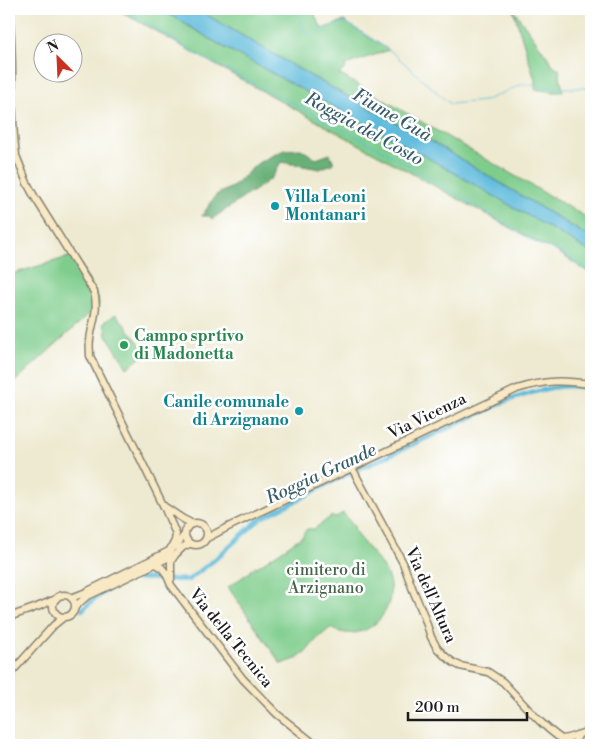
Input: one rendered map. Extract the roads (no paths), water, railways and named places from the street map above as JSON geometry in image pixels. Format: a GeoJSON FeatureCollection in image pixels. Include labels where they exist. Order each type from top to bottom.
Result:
{"type":"FeatureCollection","features":[{"type":"Feature","properties":{"kind":"main road"},"geometry":{"type":"LineString","coordinates":[[9,16],[11,125],[17,158]]}},
{"type":"Feature","properties":{"kind":"main road"},"geometry":{"type":"LineString","coordinates":[[9,135],[15,147]]}},
{"type":"Feature","properties":{"kind":"main road"},"geometry":{"type":"LineString","coordinates":[[9,142],[17,158]]}},
{"type":"Feature","properties":{"kind":"main road","name":"Via della Tecnica"},"geometry":{"type":"LineString","coordinates":[[17,158],[34,196],[94,292],[96,310],[90,340],[90,356],[176,534],[170,569],[171,585]]}},
{"type":"Feature","properties":{"kind":"main road","name":"Via Vicenza"},"geometry":{"type":"LineString","coordinates":[[9,617],[62,596],[71,598],[189,544],[196,546],[203,544],[207,538],[228,527],[517,389],[550,381],[591,384]]}},
{"type":"Feature","properties":{"kind":"main road","name":"Via dell'Altura"},"geometry":{"type":"LineString","coordinates":[[352,468],[403,563],[431,637],[438,648],[454,663],[488,672],[498,678],[529,711],[560,739],[571,745]]}},
{"type":"Feature","properties":{"kind":"main road"},"geometry":{"type":"LineString","coordinates":[[164,507],[193,524]]}},
{"type":"Feature","properties":{"kind":"main road"},"geometry":{"type":"LineString","coordinates":[[164,507],[183,524],[185,538],[189,544]]}},
{"type":"Feature","properties":{"kind":"main road","name":"Via Vicenza"},"geometry":{"type":"LineString","coordinates":[[9,675],[54,625],[71,614],[75,606],[86,597],[156,564],[172,553],[188,527],[193,524],[200,524],[211,530],[228,527]]}},
{"type":"Feature","properties":{"kind":"main road"},"geometry":{"type":"LineString","coordinates":[[205,528],[207,538]]}},
{"type":"Feature","properties":{"kind":"main road","name":"Via della Tecnica"},"geometry":{"type":"LineString","coordinates":[[156,564],[161,566],[166,572],[171,585],[243,679],[277,714],[316,745]]}},
{"type":"Feature","properties":{"kind":"main road"},"geometry":{"type":"LineString","coordinates":[[54,625],[56,612],[53,604],[57,598]]}},
{"type":"Feature","properties":{"kind":"main road"},"geometry":{"type":"LineString","coordinates":[[71,598],[75,606]]}},
{"type":"Feature","properties":{"kind":"main road"},"geometry":{"type":"LineString","coordinates":[[37,607],[46,607],[64,617]]}},
{"type":"Feature","properties":{"kind":"main road"},"geometry":{"type":"LineString","coordinates":[[560,739],[578,736],[584,732],[591,732]]}},
{"type":"Feature","properties":{"kind":"main road"},"geometry":{"type":"LineString","coordinates":[[576,745],[578,736]]}},
{"type":"Feature","properties":{"kind":"water"},"geometry":{"type":"Polygon","coordinates":[[[161,9],[197,9],[309,75],[439,146],[591,238],[591,252],[423,155],[220,45],[161,9]]]}},
{"type":"Feature","properties":{"kind":"waterway","name":"Roggia del Costo"},"geometry":{"type":"LineString","coordinates":[[124,9],[203,58],[375,146],[539,245],[562,253],[591,271]]}},
{"type":"Feature","properties":{"kind":"waterway"},"geometry":{"type":"LineString","coordinates":[[295,9],[306,35],[347,23],[393,53],[450,104],[484,101],[523,84],[554,88],[591,88]]}},
{"type":"Feature","properties":{"kind":"waterway","name":"Roggia Grande"},"geometry":{"type":"LineString","coordinates":[[130,578],[188,580],[213,561],[261,518],[327,484],[509,400],[555,387],[574,386],[591,389]]}},
{"type":"Feature","properties":{"kind":"waterway","name":"Roggia Grande"},"geometry":{"type":"LineString","coordinates":[[82,610],[109,589]]}},
{"type":"Feature","properties":{"kind":"place","name":"Villa Leoni Montanari"},"geometry":{"type":"Point","coordinates":[275,206]}},
{"type":"Feature","properties":{"kind":"place","name":"Campo sprtivo di Madonetta"},"geometry":{"type":"Point","coordinates":[124,345]}},
{"type":"Feature","properties":{"kind":"place","name":"Canile comunale di Arzignano"},"geometry":{"type":"Point","coordinates":[299,411]}},
{"type":"Feature","properties":{"kind":"water label","name":"Fiume Guà"},"geometry":{"type":"Point","coordinates":[392,115]}},
{"type":"Feature","properties":{"kind":"park label","name":"cimitero di Arzignano"},"geometry":{"type":"Point","coordinates":[326,579]}}]}
